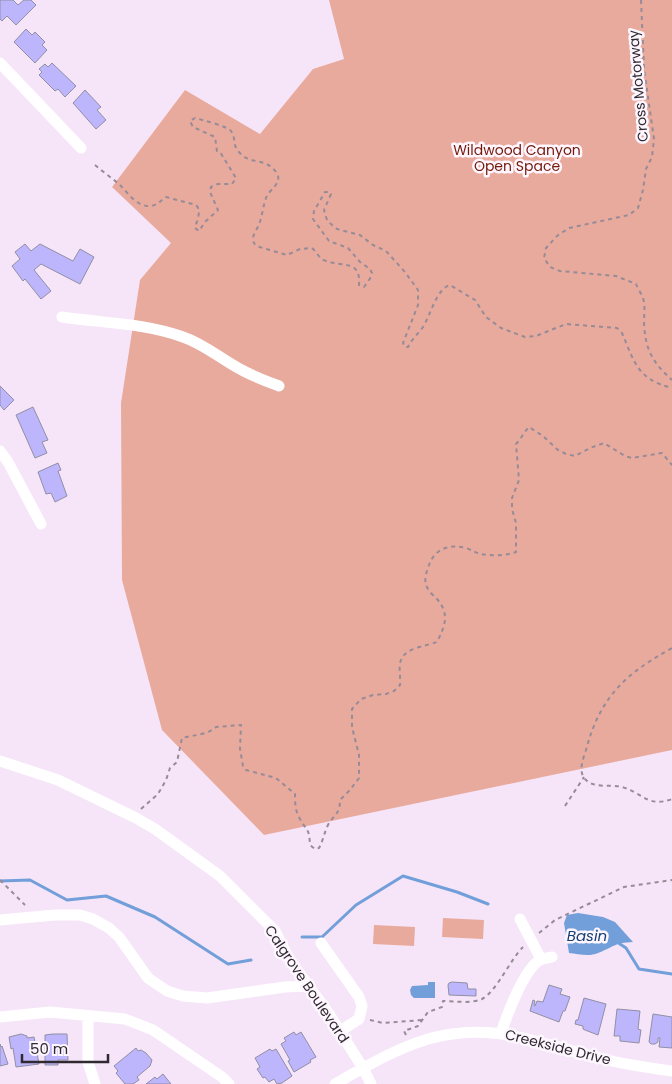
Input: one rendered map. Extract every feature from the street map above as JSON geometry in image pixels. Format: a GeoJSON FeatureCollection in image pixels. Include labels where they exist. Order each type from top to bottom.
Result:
{"type":"FeatureCollection","features":[{"type":"Feature","properties":{"kind":"street"},"geometry":{"type":"LineString","coordinates":[[0,62],[81,148]]}},
{"type":"Feature","properties":{"kind":"street"},"geometry":{"type":"LineString","coordinates":[[62,317],[142,327],[184,337],[204,346],[240,370],[279,386]]}},
{"type":"Feature","properties":{"kind":"street"},"geometry":{"type":"LineString","coordinates":[[0,451],[8,462],[41,524]]}},
{"type":"Feature","properties":{"kind":"street","name":"Calgrove Boulevard"},"geometry":{"type":"LineString","coordinates":[[0,761],[58,780],[136,818],[155,829],[220,876],[275,931],[289,960],[340,1031],[371,1084]]}},
{"type":"Feature","properties":{"kind":"street"},"geometry":{"type":"LineString","coordinates":[[0,920],[80,915],[100,922],[119,937],[148,978],[167,991],[183,996],[207,998],[285,987],[309,986]]}},
{"type":"Feature","properties":{"kind":"street"},"geometry":{"type":"LineString","coordinates":[[501,1033],[524,978],[532,967],[547,958],[520,919]]}},
{"type":"Feature","properties":{"kind":"street"},"geometry":{"type":"LineString","coordinates":[[321,943],[359,998],[362,1006],[359,1019],[340,1031]]}},
{"type":"Feature","properties":{"kind":"street"},"geometry":{"type":"LineString","coordinates":[[0,1017],[50,1012],[125,1019],[153,1030],[222,1077],[229,1084]]}},
{"type":"Feature","properties":{"kind":"street"},"geometry":{"type":"LineString","coordinates":[[88,1016],[88,1062],[95,1084]]}},
{"type":"Feature","properties":{"kind":"street","name":"Creekside Drive"},"geometry":{"type":"LineString","coordinates":[[335,1084],[396,1051],[430,1038],[479,1032],[513,1034],[603,1059],[672,1071]]}},
{"type":"Feature","properties":{"kind":"path","name":"Cross Motorway"},"geometry":{"type":"LineString","coordinates":[[641,0],[644,69],[654,139],[652,156],[646,169],[638,208],[629,215],[569,228],[557,236],[546,248],[544,258],[550,267],[560,271],[616,276],[636,284],[644,302],[646,338],[652,358],[659,368],[672,380]]}},
{"type":"Feature","properties":{"kind":"path"},"geometry":{"type":"LineString","coordinates":[[95,165],[134,200],[144,205],[149,206],[160,203],[166,197],[196,205],[199,208],[199,212],[195,229],[199,231],[204,222],[218,210],[210,192],[211,187],[218,184],[232,184],[236,178],[220,152],[217,151],[215,137],[194,127],[190,121],[195,118],[226,128],[232,133],[234,145],[244,156],[269,165],[275,171],[278,178],[276,185],[266,198],[263,212],[253,235],[256,246],[286,256],[300,249],[312,248],[324,261],[346,265],[357,270],[360,275],[359,285],[364,287],[371,277],[370,269],[354,256],[348,248],[329,241],[313,219],[318,203],[326,192],[329,191],[331,194],[324,210],[327,220],[337,229],[360,236],[386,251],[418,290],[418,305],[404,343],[405,346],[408,346],[422,328],[440,294],[446,286],[450,285],[475,300],[486,317],[501,328],[525,336],[536,336],[566,324],[617,328],[622,333],[641,372],[658,384],[672,388]]}},
{"type":"Feature","properties":{"kind":"path"},"geometry":{"type":"LineString","coordinates":[[136,818],[140,811],[158,794],[170,768],[177,762],[182,738],[212,731],[216,727],[237,724],[241,725],[240,749],[243,766],[246,770],[276,778],[295,794],[296,810],[299,818],[309,830],[310,845],[315,849],[319,848],[330,822],[340,809],[340,800],[359,778],[359,756],[352,727],[352,708],[361,699],[394,692],[400,686],[400,661],[404,655],[414,649],[437,642],[443,631],[446,618],[444,608],[431,594],[425,583],[427,572],[434,556],[446,546],[488,554],[509,555],[516,552],[516,524],[512,509],[512,498],[520,480],[516,444],[525,431],[529,427],[566,454],[575,456],[604,443],[625,456],[632,458],[662,454],[672,465]]}},
{"type":"Feature","properties":{"kind":"path"},"geometry":{"type":"LineString","coordinates":[[672,648],[653,658],[614,691],[598,715],[588,742],[582,769],[584,777],[594,784],[622,787],[650,801],[659,803],[672,799]]}},
{"type":"Feature","properties":{"kind":"path"},"geometry":{"type":"LineString","coordinates":[[565,806],[584,777]]}},
{"type":"Feature","properties":{"kind":"path"},"geometry":{"type":"LineString","coordinates":[[0,880],[34,917]]}},
{"type":"Feature","properties":{"kind":"path"},"geometry":{"type":"LineString","coordinates":[[359,1019],[383,1023],[422,1020]]}},
{"type":"Feature","properties":{"kind":"green space","name":"Wildwood Canyon Open Space"},"geometry":{"type":"Polygon","coordinates":[[[329,0],[672,0],[672,750],[264,835],[162,730],[122,580],[121,403],[140,280],[171,243],[112,187],[185,90],[260,134],[313,69],[344,59],[329,0]]]}},
{"type":"Feature","properties":{"kind":"green space"},"geometry":{"type":"Polygon","coordinates":[[[443,918],[484,920],[483,939],[442,937],[443,918]]]}},
{"type":"Feature","properties":{"kind":"green space"},"geometry":{"type":"Polygon","coordinates":[[[374,925],[415,927],[414,946],[373,944],[374,925]]]}},
{"type":"Feature","properties":{"kind":"water","name":"Basin"},"geometry":{"type":"Polygon","coordinates":[[[578,913],[603,917],[615,922],[633,942],[617,944],[591,955],[569,953],[564,923],[567,915],[578,913]]]}},
{"type":"Feature","properties":{"kind":"water"},"geometry":{"type":"Polygon","coordinates":[[[428,982],[435,982],[435,998],[414,998],[411,995],[410,990],[412,986],[428,985],[428,982]]]}},
{"type":"Feature","properties":{"kind":"building"},"geometry":{"type":"Polygon","coordinates":[[[0,0],[13,0],[18,5],[24,0],[31,0],[36,5],[16,25],[7,16],[2,21],[0,19],[0,0]]]}},
{"type":"Feature","properties":{"kind":"building"},"geometry":{"type":"Polygon","coordinates":[[[26,29],[32,35],[35,32],[45,42],[42,45],[47,50],[35,63],[14,42],[26,29]]]}},
{"type":"Feature","properties":{"kind":"building"},"geometry":{"type":"Polygon","coordinates":[[[52,63],[76,86],[65,97],[58,89],[55,91],[39,75],[42,72],[39,69],[45,64],[48,67],[52,63]]]}},
{"type":"Feature","properties":{"kind":"building"},"geometry":{"type":"Polygon","coordinates":[[[85,90],[101,107],[97,110],[106,120],[96,129],[73,103],[85,90]]]}},
{"type":"Feature","properties":{"kind":"building"},"geometry":{"type":"Polygon","coordinates":[[[25,244],[31,251],[40,244],[73,261],[80,249],[94,257],[80,284],[41,264],[34,270],[51,291],[41,299],[25,279],[23,281],[12,266],[20,259],[15,252],[25,244]]]}},
{"type":"Feature","properties":{"kind":"building"},"geometry":{"type":"Polygon","coordinates":[[[0,386],[14,400],[4,410],[0,405],[0,386]]]}},
{"type":"Feature","properties":{"kind":"building"},"geometry":{"type":"Polygon","coordinates":[[[33,407],[48,440],[42,442],[47,453],[35,458],[16,415],[33,407]]]}},
{"type":"Feature","properties":{"kind":"building"},"geometry":{"type":"Polygon","coordinates":[[[58,463],[61,470],[58,471],[67,496],[55,502],[51,493],[46,494],[38,472],[58,463]]]}},
{"type":"Feature","properties":{"kind":"building"},"geometry":{"type":"Polygon","coordinates":[[[452,982],[467,983],[468,989],[476,989],[476,996],[449,995],[448,985],[452,982]]]}},
{"type":"Feature","properties":{"kind":"building"},"geometry":{"type":"Polygon","coordinates":[[[549,985],[562,989],[560,994],[570,997],[559,1022],[530,1011],[533,1000],[535,1001],[535,1006],[537,1001],[543,1002],[549,985]]]}},
{"type":"Feature","properties":{"kind":"building"},"geometry":{"type":"Polygon","coordinates":[[[584,998],[606,1004],[598,1035],[583,1029],[583,1026],[575,1024],[576,1020],[578,1020],[584,998]]]}},
{"type":"Feature","properties":{"kind":"building"},"geometry":{"type":"Polygon","coordinates":[[[617,1009],[640,1011],[638,1029],[641,1030],[639,1043],[620,1041],[620,1036],[614,1036],[617,1009]]]}},
{"type":"Feature","properties":{"kind":"building"},"geometry":{"type":"Polygon","coordinates":[[[653,1014],[672,1017],[672,1048],[659,1047],[660,1038],[658,1038],[658,1042],[655,1044],[649,1042],[653,1014]]]}},
{"type":"Feature","properties":{"kind":"building"},"geometry":{"type":"Polygon","coordinates":[[[294,1032],[296,1035],[301,1032],[316,1057],[294,1072],[281,1044],[286,1041],[284,1038],[294,1032]]]}},
{"type":"Feature","properties":{"kind":"building"},"geometry":{"type":"Polygon","coordinates":[[[21,1034],[27,1036],[27,1038],[34,1037],[39,1064],[16,1067],[9,1037],[21,1034]]]}},
{"type":"Feature","properties":{"kind":"building"},"geometry":{"type":"Polygon","coordinates":[[[67,1034],[68,1060],[58,1060],[58,1065],[45,1065],[45,1035],[67,1034]]]}},
{"type":"Feature","properties":{"kind":"building"},"geometry":{"type":"Polygon","coordinates":[[[0,1044],[8,1064],[0,1066],[0,1044]]]}},
{"type":"Feature","properties":{"kind":"building"},"geometry":{"type":"Polygon","coordinates":[[[136,1048],[138,1051],[141,1050],[146,1053],[152,1060],[150,1066],[137,1077],[139,1080],[133,1084],[125,1084],[116,1073],[118,1071],[114,1066],[136,1048]]]}},
{"type":"Feature","properties":{"kind":"building"},"geometry":{"type":"Polygon","coordinates":[[[270,1049],[272,1051],[276,1049],[292,1076],[282,1083],[277,1084],[274,1079],[269,1082],[265,1077],[263,1078],[257,1069],[260,1067],[255,1058],[270,1049]]]}},
{"type":"Feature","properties":{"kind":"building"},"geometry":{"type":"Polygon","coordinates":[[[163,1074],[171,1084],[146,1084],[155,1077],[157,1079],[163,1074]]]}},
{"type":"Feature","properties":{"kind":"waterway"},"geometry":{"type":"LineString","coordinates":[[302,937],[322,937],[356,905],[403,876],[457,892],[488,904]]}},
{"type":"Feature","properties":{"kind":"waterway"},"geometry":{"type":"LineString","coordinates":[[0,881],[30,880],[67,900],[106,896],[155,917],[228,964],[251,960]]}},
{"type":"Feature","properties":{"kind":"waterway"},"geometry":{"type":"LineString","coordinates":[[617,942],[626,948],[639,969],[672,974]]}}]}
